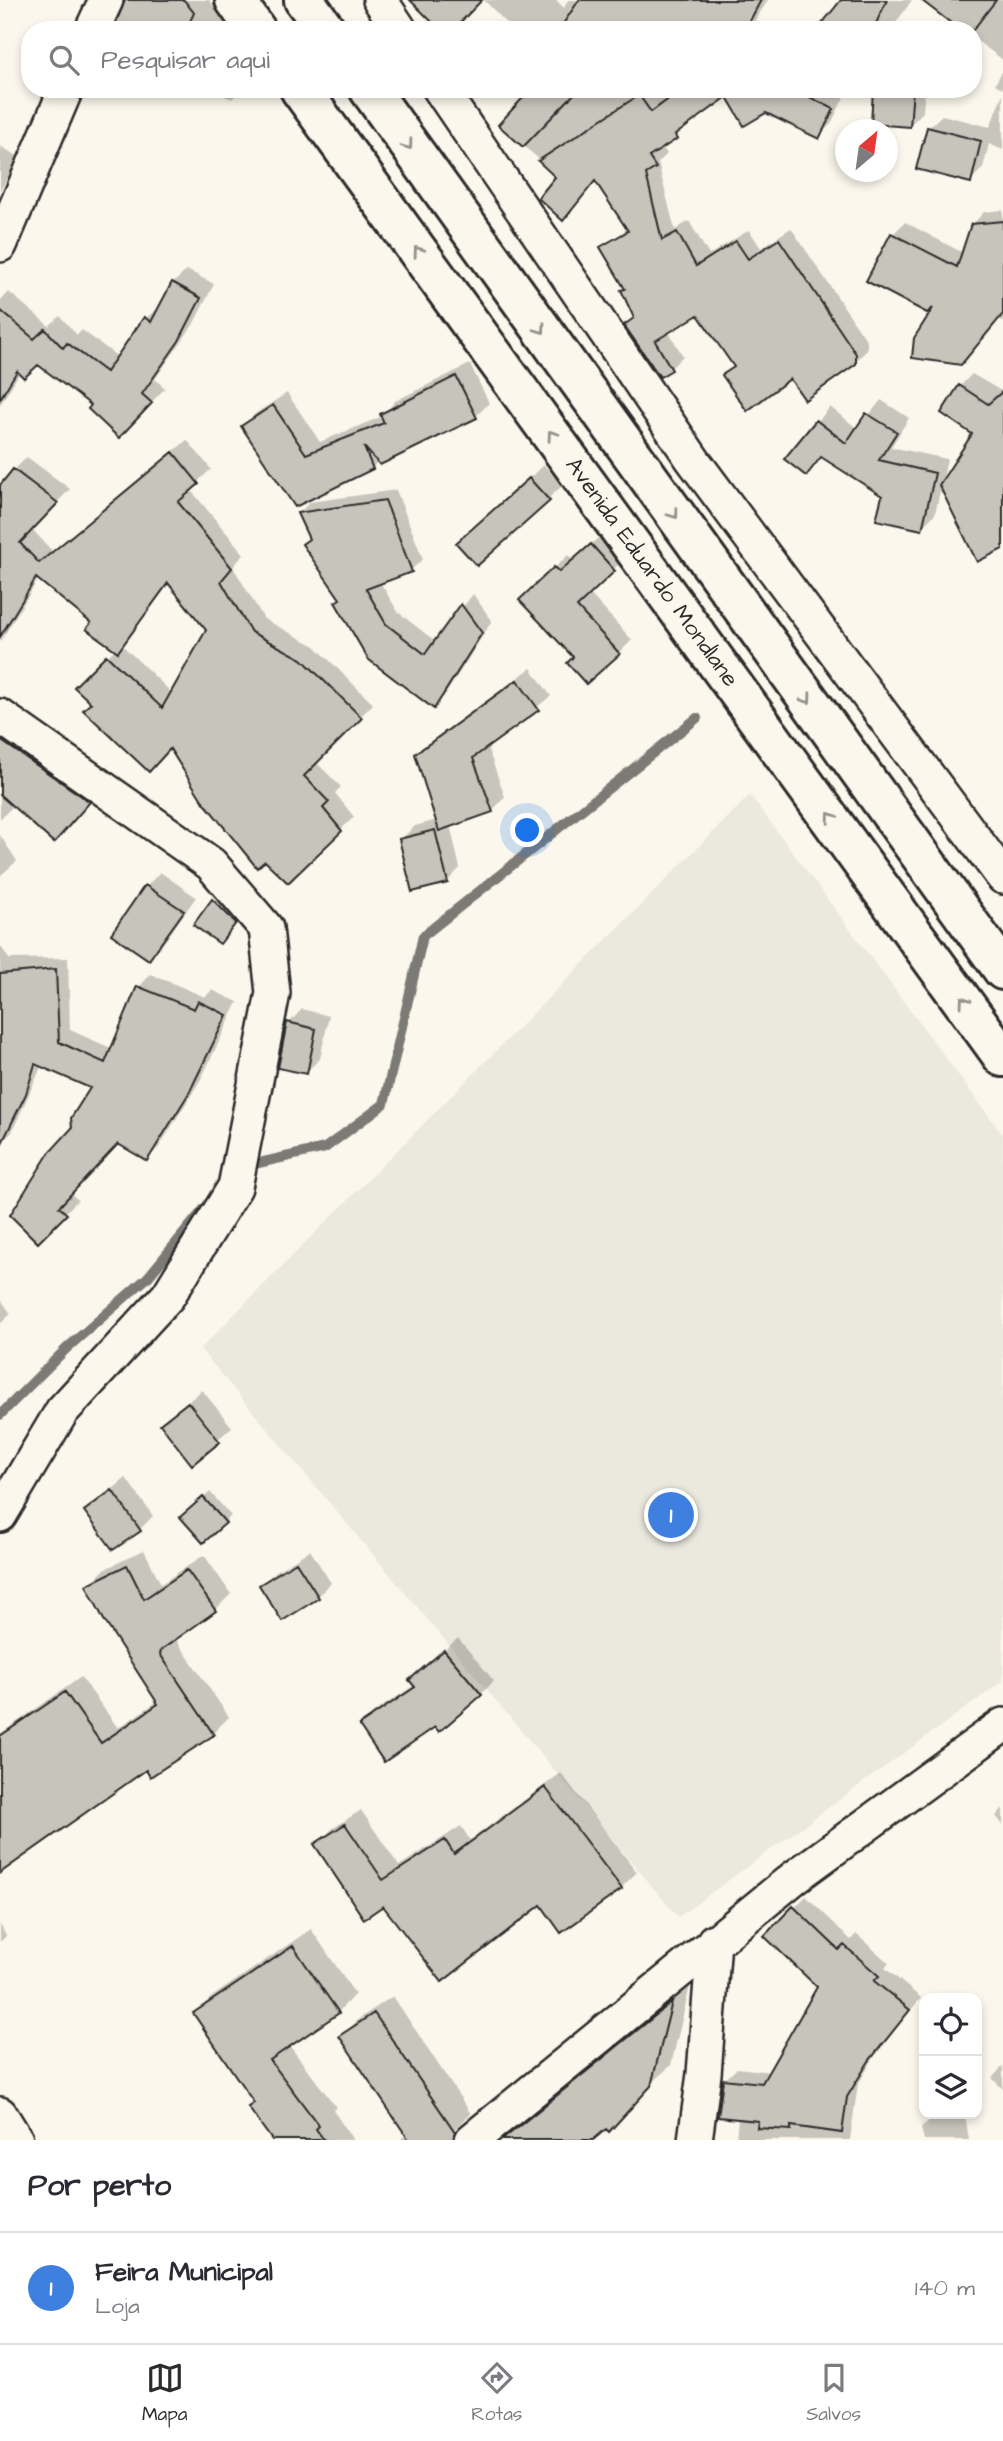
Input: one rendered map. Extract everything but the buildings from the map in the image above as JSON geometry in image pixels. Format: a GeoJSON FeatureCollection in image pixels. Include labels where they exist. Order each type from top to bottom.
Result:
{"type":"FeatureCollection","features":[{"type":"Feature","properties":{"kind":"main road"},"geometry":{"type":"LineString","coordinates":[[234,0],[249,21]]}},
{"type":"Feature","properties":{"kind":"main road"},"geometry":{"type":"LineString","coordinates":[[304,0],[319,21]]}},
{"type":"Feature","properties":{"kind":"main road","name":"Avenida Eduardo Mondlane"},"geometry":{"type":"LineString","coordinates":[[307,98],[1003,1057]]}},
{"type":"Feature","properties":{"kind":"main road"},"geometry":{"type":"LineString","coordinates":[[375,98],[1003,970]]}},
{"type":"Feature","properties":{"kind":"street"},"geometry":{"type":"LineString","coordinates":[[96,21],[106,0]]}},
{"type":"Feature","properties":{"kind":"street"},"geometry":{"type":"LineString","coordinates":[[380,0],[394,21]]}},
{"type":"Feature","properties":{"kind":"street"},"geometry":{"type":"LineString","coordinates":[[0,245],[62,98]]}},
{"type":"Feature","properties":{"kind":"street"},"geometry":{"type":"LineString","coordinates":[[446,98],[693,460],[1003,877]]}},
{"type":"Feature","properties":{"kind":"street"},"geometry":{"type":"LineString","coordinates":[[0,716],[211,864],[266,928],[273,993],[235,1187],[168,1296],[62,1411],[0,1515]]}},
{"type":"Feature","properties":{"kind":"street"},"geometry":{"type":"LineString","coordinates":[[472,2140],[795,1877],[1003,1725]]}},
{"type":"Feature","properties":{"kind":"street"},"geometry":{"type":"LineString","coordinates":[[695,2140],[704,2074],[714,1941]]}},
{"type":"Feature","properties":{"kind":"street"},"geometry":{"type":"LineString","coordinates":[[0,2114],[16,2140]]}},
{"type":"Feature","properties":{"kind":"shaded area"},"geometry":{"type":"Polygon","coordinates":[[[750,795],[1003,1135],[1003,1681],[678,1917],[200,1349],[750,795]]]}},
{"type":"Feature","properties":{"kind":"waterway"},"geometry":{"type":"LineString","coordinates":[[245,1166],[325,1148],[384,1104],[423,936],[697,718]]}},
{"type":"Feature","properties":{"kind":"waterway"},"geometry":{"type":"LineString","coordinates":[[0,1415],[67,1348],[148,1277],[204,1209]]}},
{"type":"Feature","properties":{"kind":"place","name":"Feira Municipal"},"geometry":{"type":"Point","coordinates":[671,1515]}}]}
